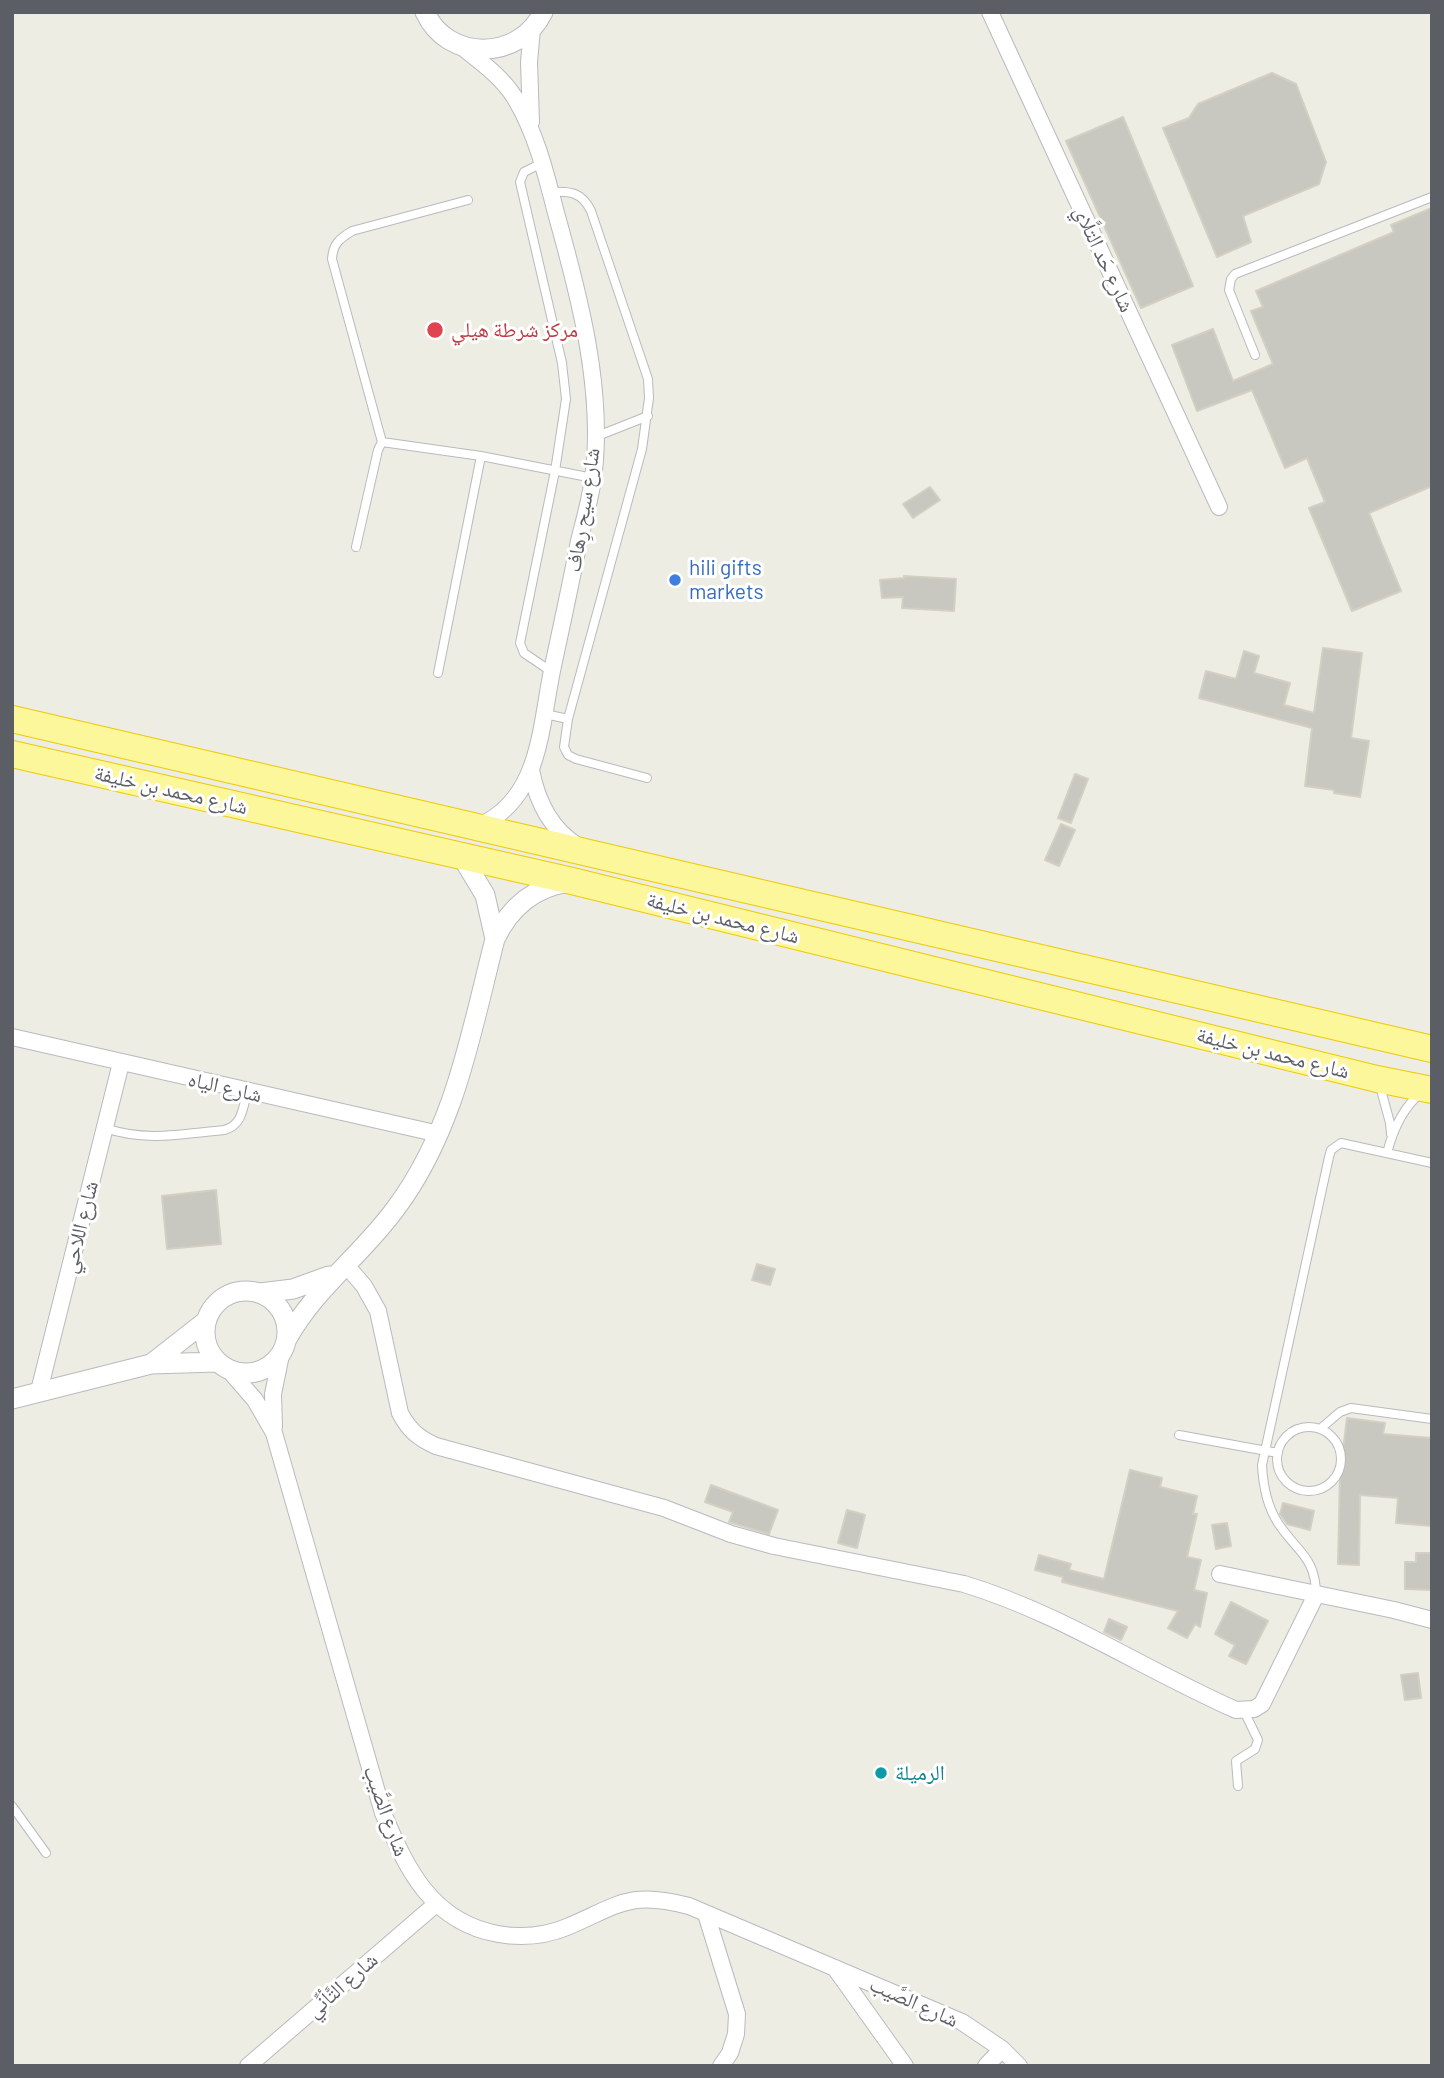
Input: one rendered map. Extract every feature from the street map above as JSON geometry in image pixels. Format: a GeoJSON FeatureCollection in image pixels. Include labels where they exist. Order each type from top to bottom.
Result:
{"type":"FeatureCollection","features":[{"type":"Feature","properties":{"kind":"highway","name":"شارع محمد بن خليفة"},"geometry":{"type":"LineString","coordinates":[[12,719],[1432,1049]]}},
{"type":"Feature","properties":{"kind":"highway","name":"شارع محمد بن خليفة"},"geometry":{"type":"LineString","coordinates":[[12,754],[572,881],[1377,1079],[1429,1089]]}},
{"type":"Feature","properties":{"kind":"street"},"geometry":{"type":"LineString","coordinates":[[424,14],[442,35],[462,47],[487,51],[512,44],[532,29],[543,12]]}},
{"type":"Feature","properties":{"kind":"street","name":"شارع حَد التلَّاي"},"geometry":{"type":"LineString","coordinates":[[990,12],[1219,506]]}},
{"type":"Feature","properties":{"kind":"street","name":"شارع سيح رِهاف"},"geometry":{"type":"LineString","coordinates":[[531,128],[529,95],[532,29]]}},
{"type":"Feature","properties":{"kind":"street","name":"شارع سيح رِهاف"},"geometry":{"type":"LineString","coordinates":[[462,47],[490,69],[514,96],[531,128],[574,275],[589,358],[595,437],[593,478],[545,714],[531,769],[521,792],[507,810],[494,820],[479,826]]}},
{"type":"Feature","properties":{"kind":"street"},"geometry":{"type":"LineString","coordinates":[[531,769],[534,786],[548,818],[559,831],[586,851]]}},
{"type":"Feature","properties":{"kind":"street"},"geometry":{"type":"LineString","coordinates":[[462,857],[485,895],[495,939]]}},
{"type":"Feature","properties":{"kind":"street"},"geometry":{"type":"LineString","coordinates":[[12,1399],[151,1364],[223,1366],[240,1373],[252,1373],[273,1364],[304,1309],[396,1209],[428,1158],[456,1092],[495,939],[510,914],[531,895],[544,888],[572,881]]}},
{"type":"Feature","properties":{"kind":"street","name":"شارع الياه"},"geometry":{"type":"LineString","coordinates":[[12,1037],[439,1134]]}},
{"type":"Feature","properties":{"kind":"street","name":"شارع اللاحي"},"geometry":{"type":"LineString","coordinates":[[39,1391],[121,1063]]}},
{"type":"Feature","properties":{"kind":"street"},"geometry":{"type":"LineString","coordinates":[[223,1366],[209,1350],[205,1336],[206,1321],[211,1311],[227,1296],[248,1291],[260,1293],[309,1285],[343,1268]]}},
{"type":"Feature","properties":{"kind":"street"},"geometry":{"type":"LineString","coordinates":[[343,1268],[364,1286],[378,1311],[400,1413],[408,1427],[421,1439],[436,1446],[664,1508],[730,1534],[774,1546],[964,1584],[990,1592],[1060,1623],[1228,1707],[1244,1711],[1254,1709],[1262,1703],[1317,1595]]}},
{"type":"Feature","properties":{"kind":"street"},"geometry":{"type":"LineString","coordinates":[[260,1293],[281,1311],[287,1330],[284,1347]]}},
{"type":"Feature","properties":{"kind":"street"},"geometry":{"type":"LineString","coordinates":[[151,1364],[206,1321]]}},
{"type":"Feature","properties":{"kind":"street","name":"شارع الصَّيب"},"geometry":{"type":"LineString","coordinates":[[274,1433],[273,1394],[284,1347]]}},
{"type":"Feature","properties":{"kind":"street","name":"شارع الصَّيب"},"geometry":{"type":"LineString","coordinates":[[223,1366],[255,1400],[274,1433],[383,1813],[405,1864],[436,1904],[478,1930],[509,1936],[540,1935],[566,1927],[617,1903],[641,1899],[665,1900],[689,1906],[962,2022],[1002,2049],[1019,2066]]}},
{"type":"Feature","properties":{"kind":"street"},"geometry":{"type":"LineString","coordinates":[[1220,1574],[1432,1620]]}},
{"type":"Feature","properties":{"kind":"street","name":"شارع التَّأنِّي"},"geometry":{"type":"LineString","coordinates":[[248,2066],[436,1904]]}},
{"type":"Feature","properties":{"kind":"street"},"geometry":{"type":"LineString","coordinates":[[706,1914],[737,2014],[736,2034],[730,2053],[721,2066]]}},
{"type":"Feature","properties":{"kind":"street"},"geometry":{"type":"LineString","coordinates":[[835,1968],[905,2066]]}},
{"type":"Feature","properties":{"kind":"street"},"geometry":{"type":"LineString","coordinates":[[986,2066],[1002,2049]]}},
{"type":"Feature","properties":{"kind":"lane"},"geometry":{"type":"LineString","coordinates":[[542,163],[524,172],[520,182],[565,383],[564,420],[520,636],[524,653],[552,672]]}},
{"type":"Feature","properties":{"kind":"lane"},"geometry":{"type":"LineString","coordinates":[[551,192],[575,194],[586,200],[648,379],[648,416],[642,449],[568,719],[564,747],[568,755],[647,778]]}},
{"type":"Feature","properties":{"kind":"lane"},"geometry":{"type":"LineString","coordinates":[[1255,355],[1228,290],[1235,274],[1432,197]]}},
{"type":"Feature","properties":{"kind":"lane"},"geometry":{"type":"LineString","coordinates":[[382,442],[332,259],[333,246],[341,237],[352,231],[468,200]]}},
{"type":"Feature","properties":{"kind":"lane"},"geometry":{"type":"LineString","coordinates":[[595,437],[648,416]]}},
{"type":"Feature","properties":{"kind":"lane"},"geometry":{"type":"LineString","coordinates":[[382,442],[481,456],[593,478]]}},
{"type":"Feature","properties":{"kind":"lane"},"geometry":{"type":"LineString","coordinates":[[356,547],[379,444],[382,442]]}},
{"type":"Feature","properties":{"kind":"lane"},"geometry":{"type":"LineString","coordinates":[[438,673],[481,456]]}},
{"type":"Feature","properties":{"kind":"lane"},"geometry":{"type":"LineString","coordinates":[[545,714],[568,719]]}},
{"type":"Feature","properties":{"kind":"lane"},"geometry":{"type":"LineString","coordinates":[[1377,1079],[1387,1108],[1391,1137]]}},
{"type":"Feature","properties":{"kind":"lane"},"geometry":{"type":"LineString","coordinates":[[1387,1153],[1391,1137],[1405,1110],[1429,1089]]}},
{"type":"Feature","properties":{"kind":"lane"},"geometry":{"type":"LineString","coordinates":[[105,1128],[142,1137],[231,1129],[239,1120],[247,1092]]}},
{"type":"Feature","properties":{"kind":"lane"},"geometry":{"type":"LineString","coordinates":[[1317,1595],[1314,1569],[1308,1558],[1279,1525],[1269,1504],[1263,1479],[1265,1450],[1331,1150],[1341,1143],[1432,1163]]}},
{"type":"Feature","properties":{"kind":"lane"},"geometry":{"type":"LineString","coordinates":[[1320,1429],[1339,1412],[1351,1408],[1432,1419]]}},
{"type":"Feature","properties":{"kind":"lane"},"geometry":{"type":"LineString","coordinates":[[1311,1427],[1320,1429],[1335,1440],[1341,1456],[1338,1474],[1325,1487],[1308,1491],[1291,1485],[1280,1471],[1278,1453],[1286,1437],[1294,1431],[1311,1427]]}},
{"type":"Feature","properties":{"kind":"lane"},"geometry":{"type":"LineString","coordinates":[[1178,1435],[1278,1453]]}},
{"type":"Feature","properties":{"kind":"lane"},"geometry":{"type":"LineString","coordinates":[[1238,1786],[1236,1760],[1255,1749],[1258,1740],[1244,1711]]}},
{"type":"Feature","properties":{"kind":"lane"},"geometry":{"type":"LineString","coordinates":[[12,1806],[46,1853]]}},
{"type":"Feature","properties":{"kind":"building"},"geometry":{"type":"Polygon","coordinates":[[[1272,73],[1296,84],[1326,162],[1319,184],[1243,216],[1251,242],[1217,257],[1163,128],[1189,118],[1198,104],[1272,73]]]}},
{"type":"Feature","properties":{"kind":"building"},"geometry":{"type":"Polygon","coordinates":[[[1123,117],[1193,286],[1141,308],[1066,141],[1123,117]]]}},
{"type":"Feature","properties":{"kind":"building"},"geometry":{"type":"Polygon","coordinates":[[[1432,208],[1432,486],[1369,513],[1401,591],[1352,611],[1309,508],[1325,502],[1307,458],[1285,468],[1252,390],[1197,411],[1172,345],[1213,329],[1233,381],[1273,364],[1251,311],[1263,307],[1256,291],[1394,232],[1391,225],[1432,208]]]}},
{"type":"Feature","properties":{"kind":"building"},"geometry":{"type":"Polygon","coordinates":[[[930,487],[940,500],[913,518],[903,504],[930,487]]]}},
{"type":"Feature","properties":{"kind":"building"},"geometry":{"type":"Polygon","coordinates":[[[904,576],[956,579],[954,611],[902,608],[903,597],[882,598],[880,580],[904,576]]]}},
{"type":"Feature","properties":{"kind":"building"},"geometry":{"type":"Polygon","coordinates":[[[1323,648],[1362,653],[1351,738],[1369,741],[1360,797],[1305,786],[1312,728],[1199,698],[1206,671],[1236,679],[1244,651],[1259,656],[1254,673],[1290,683],[1284,705],[1314,713],[1323,648]]]}},
{"type":"Feature","properties":{"kind":"building"},"geometry":{"type":"Polygon","coordinates":[[[1075,774],[1088,779],[1071,823],[1058,818],[1075,774]]]}},
{"type":"Feature","properties":{"kind":"building"},"geometry":{"type":"Polygon","coordinates":[[[1061,824],[1075,830],[1059,866],[1045,860],[1061,824]]]}},
{"type":"Feature","properties":{"kind":"building"},"geometry":{"type":"Polygon","coordinates":[[[216,1190],[221,1244],[167,1249],[162,1196],[216,1190]]]}},
{"type":"Feature","properties":{"kind":"building"},"geometry":{"type":"Polygon","coordinates":[[[757,1264],[775,1269],[770,1285],[752,1280],[757,1264]]]}},
{"type":"Feature","properties":{"kind":"building"},"geometry":{"type":"Polygon","coordinates":[[[1347,1418],[1385,1423],[1383,1434],[1432,1438],[1432,1526],[1396,1523],[1398,1498],[1360,1495],[1359,1565],[1338,1564],[1340,1474],[1347,1418]]]}},
{"type":"Feature","properties":{"kind":"building"},"geometry":{"type":"Polygon","coordinates":[[[1130,1470],[1162,1478],[1160,1487],[1197,1496],[1193,1514],[1197,1514],[1187,1557],[1201,1560],[1194,1590],[1207,1593],[1200,1627],[1195,1624],[1187,1638],[1168,1628],[1178,1611],[1062,1582],[1063,1577],[1035,1570],[1039,1555],[1071,1564],[1069,1570],[1104,1579],[1130,1470]]]}},
{"type":"Feature","properties":{"kind":"building"},"geometry":{"type":"Polygon","coordinates":[[[711,1485],[778,1510],[769,1534],[729,1522],[733,1512],[705,1502],[711,1485]]]}},
{"type":"Feature","properties":{"kind":"building"},"geometry":{"type":"Polygon","coordinates":[[[1283,1503],[1314,1511],[1310,1530],[1287,1524],[1280,1514],[1283,1503]]]}},
{"type":"Feature","properties":{"kind":"building"},"geometry":{"type":"Polygon","coordinates":[[[847,1510],[865,1515],[857,1548],[838,1543],[847,1510]]]}},
{"type":"Feature","properties":{"kind":"building"},"geometry":{"type":"Polygon","coordinates":[[[1227,1523],[1231,1546],[1216,1549],[1212,1525],[1227,1523]]]}},
{"type":"Feature","properties":{"kind":"building"},"geometry":{"type":"Polygon","coordinates":[[[1416,1553],[1432,1553],[1432,1590],[1405,1589],[1405,1562],[1416,1562],[1416,1553]]]}},
{"type":"Feature","properties":{"kind":"building"},"geometry":{"type":"Polygon","coordinates":[[[1231,1602],[1268,1621],[1246,1664],[1229,1656],[1235,1645],[1215,1634],[1231,1602]]]}},
{"type":"Feature","properties":{"kind":"building"},"geometry":{"type":"Polygon","coordinates":[[[1109,1619],[1127,1627],[1121,1640],[1104,1632],[1109,1619]]]}},
{"type":"Feature","properties":{"kind":"building"},"geometry":{"type":"Polygon","coordinates":[[[1418,1673],[1421,1698],[1405,1700],[1401,1675],[1418,1673]]]}},
{"type":"Feature","properties":{"kind":"place","name":"مركز شرطة هيلي"},"geometry":{"type":"Point","coordinates":[435,330]}},
{"type":"Feature","properties":{"kind":"place","name":"hili gifts markets"},"geometry":{"type":"Point","coordinates":[675,580]}},
{"type":"Feature","properties":{"kind":"place","name":"الرميلة"},"geometry":{"type":"Point","coordinates":[881,1773]}}]}
